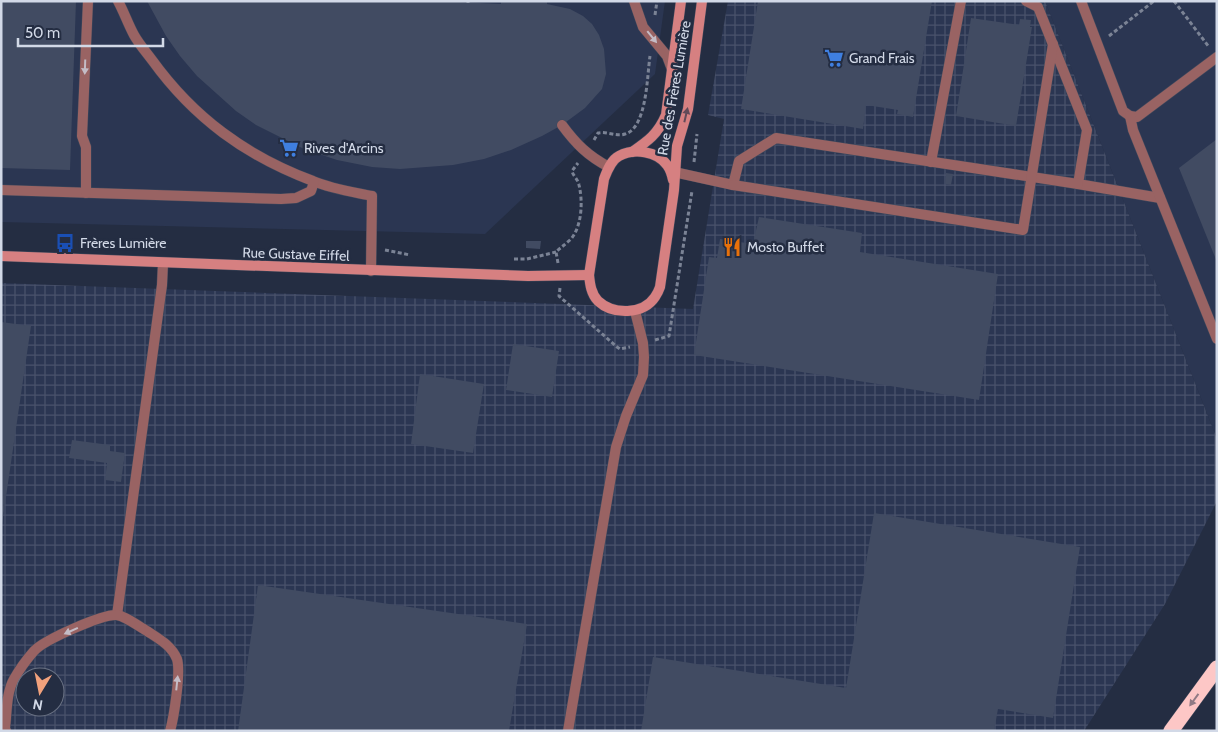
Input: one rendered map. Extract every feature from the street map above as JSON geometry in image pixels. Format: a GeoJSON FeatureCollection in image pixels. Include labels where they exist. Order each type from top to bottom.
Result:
{"type":"FeatureCollection","features":[{"type":"Feature","properties":{"kind":"highway"},"geometry":{"type":"LineString","coordinates":[[1171,731],[1217,668]]}},
{"type":"Feature","properties":{"kind":"street"},"geometry":{"type":"LineString","coordinates":[[86,193],[86,147],[82,136],[88,1]]}},
{"type":"Feature","properties":{"kind":"street"},"geometry":{"type":"LineString","coordinates":[[118,1],[135,36],[162,74],[193,108],[235,143],[314,182],[372,196],[371,271]]}},
{"type":"Feature","properties":{"kind":"street"},"geometry":{"type":"LineString","coordinates":[[634,1],[643,27],[666,56],[673,72]]}},
{"type":"Feature","properties":{"kind":"street","name":"Rue des Frères Lumière"},"geometry":{"type":"LineString","coordinates":[[632,152],[646,142],[661,127],[669,104],[681,1]]}},
{"type":"Feature","properties":{"kind":"street","name":"Rue des Frères Lumière"},"geometry":{"type":"LineString","coordinates":[[635,310],[648,304],[655,298],[660,286],[674,190],[677,146],[688,109],[702,1]]}},
{"type":"Feature","properties":{"kind":"street"},"geometry":{"type":"LineString","coordinates":[[931,162],[961,1]]}},
{"type":"Feature","properties":{"kind":"street"},"geometry":{"type":"LineString","coordinates":[[1026,1],[1038,6],[1087,130],[1078,184]]}},
{"type":"Feature","properties":{"kind":"street"},"geometry":{"type":"LineString","coordinates":[[1081,1],[1123,111],[1130,116],[1137,117],[1214,54]]}},
{"type":"Feature","properties":{"kind":"street"},"geometry":{"type":"LineString","coordinates":[[674,176],[1023,230],[1053,44]]}},
{"type":"Feature","properties":{"kind":"street"},"geometry":{"type":"LineString","coordinates":[[1130,116],[1133,130],[1217,339]]}},
{"type":"Feature","properties":{"kind":"street"},"geometry":{"type":"LineString","coordinates":[[562,125],[574,142],[588,154],[609,167],[604,179],[590,275],[591,288],[598,300],[608,307],[620,312],[635,310],[643,343],[644,357],[643,375],[626,416],[616,447],[568,731]]}},
{"type":"Feature","properties":{"kind":"street"},"geometry":{"type":"LineString","coordinates":[[733,185],[739,161],[776,138],[1160,198]]}},
{"type":"Feature","properties":{"kind":"street","name":"Rue des Frères Lumière"},"geometry":{"type":"LineString","coordinates":[[609,167],[619,156],[632,152],[648,152],[660,158],[674,176]]}},
{"type":"Feature","properties":{"kind":"street"},"geometry":{"type":"LineString","coordinates":[[1,190],[281,199],[296,198],[311,191],[314,182]]}},
{"type":"Feature","properties":{"kind":"street","name":"Rue Gustave Eiffel"},"geometry":{"type":"LineString","coordinates":[[1,256],[371,271],[528,276],[590,275]]}},
{"type":"Feature","properties":{"kind":"street"},"geometry":{"type":"LineString","coordinates":[[116,615],[161,293],[163,263]]}},
{"type":"Feature","properties":{"kind":"street"},"geometry":{"type":"LineString","coordinates":[[6,731],[8,703],[13,681],[34,651],[47,641],[104,616],[116,615],[126,618],[169,646],[177,660],[178,677],[170,731]]}},
{"type":"Feature","properties":{"kind":"path"},"geometry":{"type":"LineString","coordinates":[[1097,42],[1106,38],[1154,1]]}},
{"type":"Feature","properties":{"kind":"path"},"geometry":{"type":"LineString","coordinates":[[1174,1],[1214,54]]}},
{"type":"Feature","properties":{"kind":"path"},"geometry":{"type":"LineString","coordinates":[[372,247],[418,257]]}},
{"type":"Feature","properties":{"kind":"path"},"geometry":{"type":"LineString","coordinates":[[508,259],[528,259],[556,252]]}},
{"type":"Feature","properties":{"kind":"shaded area","name":"Rives d'Arcins"},"geometry":{"type":"Polygon","coordinates":[[[1,1],[665,1],[655,74],[485,234],[1,222],[1,1]]]}},
{"type":"Feature","properties":{"kind":"shaded area"},"geometry":{"type":"Polygon","coordinates":[[[728,1],[1045,1],[1217,439],[1217,501],[1165,604],[1084,731],[1,731],[1,283],[693,309],[724,119],[708,115],[728,1]]]}},
{"type":"Feature","properties":{"kind":"shaded area"},"geometry":{"type":"Polygon","coordinates":[[[1045,1],[1217,1],[1217,439],[1045,1]]]}},
{"type":"Feature","properties":{"kind":"building"},"geometry":{"type":"Polygon","coordinates":[[[1,1],[76,1],[70,170],[1,168],[1,1]]]}},
{"type":"Feature","properties":{"kind":"building"},"geometry":{"type":"Polygon","coordinates":[[[147,1],[439,1],[501,4],[501,1],[547,1],[547,4],[570,9],[583,16],[592,24],[599,35],[604,49],[606,74],[602,89],[585,108],[562,125],[511,150],[484,159],[453,165],[400,169],[372,167],[337,160],[304,149],[256,125],[236,111],[197,76],[180,56],[166,36],[147,1]]]}},
{"type":"Feature","properties":{"kind":"building","name":"Grand Frais"},"geometry":{"type":"Polygon","coordinates":[[[758,1],[932,1],[913,117],[897,114],[898,110],[866,105],[863,129],[741,109],[758,1]]]}},
{"type":"Feature","properties":{"kind":"building"},"geometry":{"type":"Polygon","coordinates":[[[971,18],[1019,25],[1020,19],[1031,20],[1030,27],[1032,27],[1016,126],[956,116],[971,18]]]}},
{"type":"Feature","properties":{"kind":"building"},"geometry":{"type":"Polygon","coordinates":[[[1217,139],[1217,262],[1179,168],[1217,139]]]}},
{"type":"Feature","properties":{"kind":"building"},"geometry":{"type":"Polygon","coordinates":[[[946,173],[953,174],[951,185],[945,184],[946,173]]]}},
{"type":"Feature","properties":{"kind":"building"},"geometry":{"type":"Polygon","coordinates":[[[759,217],[862,233],[860,252],[998,274],[979,400],[694,355],[709,257],[717,258],[720,239],[753,244],[759,217]]]}},
{"type":"Feature","properties":{"kind":"building"},"geometry":{"type":"Polygon","coordinates":[[[526,241],[541,241],[540,249],[526,248],[526,241]]]}},
{"type":"Feature","properties":{"kind":"building"},"geometry":{"type":"Polygon","coordinates":[[[1,322],[31,326],[2,524],[1,524],[1,322]]]}},
{"type":"Feature","properties":{"kind":"building"},"geometry":{"type":"Polygon","coordinates":[[[513,344],[559,351],[552,397],[506,390],[513,344]]]}},
{"type":"Feature","properties":{"kind":"building"},"geometry":{"type":"Polygon","coordinates":[[[420,374],[484,384],[473,453],[411,444],[420,374]]]}},
{"type":"Feature","properties":{"kind":"building"},"geometry":{"type":"Polygon","coordinates":[[[72,440],[110,445],[110,451],[125,453],[121,482],[105,480],[107,463],[69,458],[72,440]]]}},
{"type":"Feature","properties":{"kind":"building"},"geometry":{"type":"Polygon","coordinates":[[[874,513],[1080,547],[1053,718],[998,709],[994,731],[641,731],[653,657],[846,688],[874,513]]]}},
{"type":"Feature","properties":{"kind":"building"},"geometry":{"type":"Polygon","coordinates":[[[258,585],[527,624],[509,731],[238,731],[258,585]]]}},
{"type":"Feature","properties":{"kind":"place","name":"Grand Frais"},"geometry":{"type":"Point","coordinates":[834,58]}},
{"type":"Feature","properties":{"kind":"place","name":"Rives d'Arcins"},"geometry":{"type":"Point","coordinates":[289,148]}},
{"type":"Feature","properties":{"kind":"place","name":"Frères Lumière"},"geometry":{"type":"Point","coordinates":[65,243]}},
{"type":"Feature","properties":{"kind":"place","name":"Mosto Buffet"},"geometry":{"type":"Point","coordinates":[732,247]}}]}
